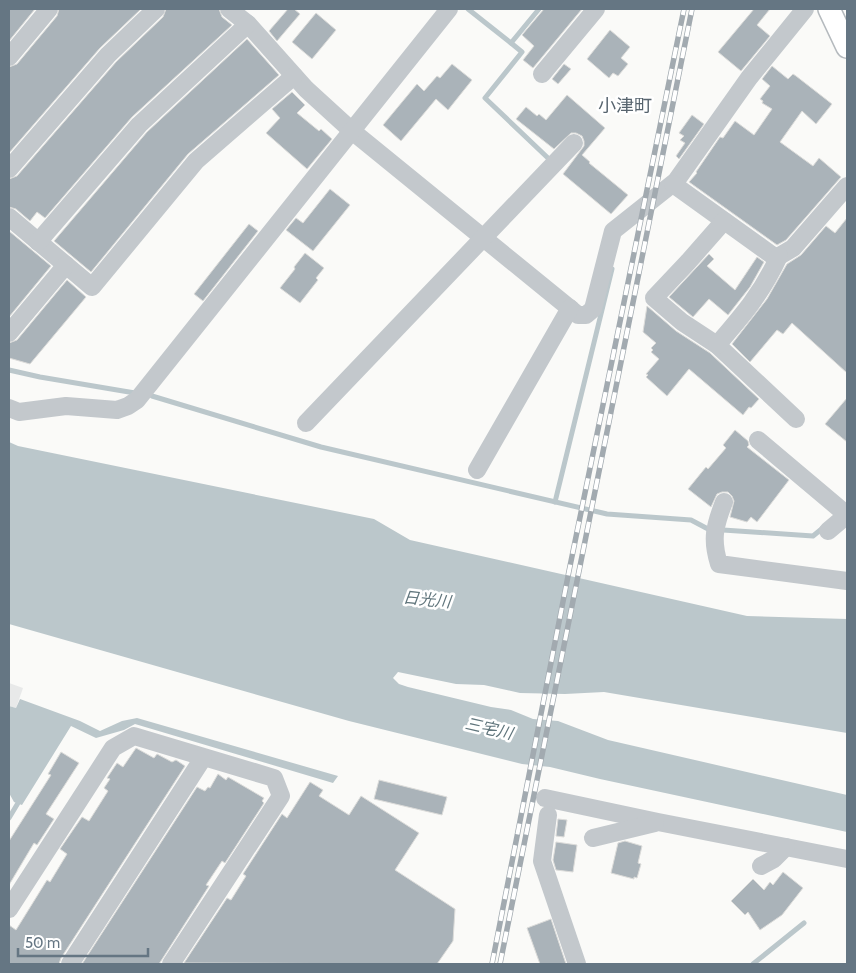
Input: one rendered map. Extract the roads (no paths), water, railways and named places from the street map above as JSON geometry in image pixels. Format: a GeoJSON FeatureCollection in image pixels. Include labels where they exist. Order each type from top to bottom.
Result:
{"type":"FeatureCollection","features":[{"type":"Feature","properties":{"kind":"main road"},"geometry":{"type":"LineString","coordinates":[[829,9],[847,47]]}},
{"type":"Feature","properties":{"kind":"street"},"geometry":{"type":"LineString","coordinates":[[9,57],[49,9]]}},
{"type":"Feature","properties":{"kind":"street"},"geometry":{"type":"LineString","coordinates":[[9,169],[108,56],[156,9]]}},
{"type":"Feature","properties":{"kind":"street"},"geometry":{"type":"LineString","coordinates":[[228,9],[248,24],[306,89],[352,131],[570,308],[578,314],[586,315],[592,309],[613,231],[676,181],[749,78],[805,9]]}},
{"type":"Feature","properties":{"kind":"street"},"geometry":{"type":"LineString","coordinates":[[9,408],[19,412],[66,406],[117,410],[137,400],[449,9]]}},
{"type":"Feature","properties":{"kind":"street"},"geometry":{"type":"LineString","coordinates":[[542,74],[596,9]]}},
{"type":"Feature","properties":{"kind":"street"},"geometry":{"type":"LineString","coordinates":[[38,242],[139,125],[248,24]]}},
{"type":"Feature","properties":{"kind":"street"},"geometry":{"type":"LineString","coordinates":[[9,217],[92,288],[196,161],[294,76]]}},
{"type":"Feature","properties":{"kind":"street"},"geometry":{"type":"LineString","coordinates":[[306,423],[574,143]]}},
{"type":"Feature","properties":{"kind":"street"},"geometry":{"type":"LineString","coordinates":[[673,184],[776,258],[793,248],[847,186]]}},
{"type":"Feature","properties":{"kind":"street"},"geometry":{"type":"LineString","coordinates":[[724,221],[654,298],[682,322],[717,345],[796,419]]}},
{"type":"Feature","properties":{"kind":"street"},"geometry":{"type":"LineString","coordinates":[[717,345],[753,303],[769,279],[780,256]]}},
{"type":"Feature","properties":{"kind":"street"},"geometry":{"type":"LineString","coordinates":[[9,333],[66,265]]}},
{"type":"Feature","properties":{"kind":"street"},"geometry":{"type":"LineString","coordinates":[[477,470],[570,308]]}},
{"type":"Feature","properties":{"kind":"street"},"geometry":{"type":"LineString","coordinates":[[758,440],[847,515],[828,531]]}},
{"type":"Feature","properties":{"kind":"street"},"geometry":{"type":"LineString","coordinates":[[724,502],[717,521],[714,537],[715,552],[719,564],[847,582]]}},
{"type":"Feature","properties":{"kind":"street"},"geometry":{"type":"LineString","coordinates":[[9,909],[113,748],[134,736],[274,778],[281,796],[171,964]]}},
{"type":"Feature","properties":{"kind":"street"},"geometry":{"type":"LineString","coordinates":[[71,964],[203,758]]}},
{"type":"Feature","properties":{"kind":"street"},"geometry":{"type":"LineString","coordinates":[[545,798],[847,859]]}},
{"type":"Feature","properties":{"kind":"street"},"geometry":{"type":"LineString","coordinates":[[548,815],[542,861],[577,964]]}},
{"type":"Feature","properties":{"kind":"street"},"geometry":{"type":"LineString","coordinates":[[593,838],[658,822]]}},
{"type":"Feature","properties":{"kind":"street"},"geometry":{"type":"LineString","coordinates":[[761,866],[774,859],[786,847]]}},
{"type":"Feature","properties":{"kind":"water"},"geometry":{"type":"Polygon","coordinates":[[[9,442],[18,446],[374,519],[410,540],[747,616],[847,619],[847,733],[604,692],[565,694],[520,693],[484,685],[456,684],[398,672],[393,678],[399,684],[408,687],[511,710],[533,719],[558,721],[608,740],[847,795],[847,832],[550,767],[522,764],[349,721],[9,624],[9,442]]]}},
{"type":"Feature","properties":{"kind":"water"},"geometry":{"type":"Polygon","coordinates":[[[20,699],[80,721],[100,731],[122,721],[137,718],[338,776],[333,783],[135,724],[124,730],[96,738],[71,726],[22,805],[14,802],[9,793],[9,706],[16,708],[20,699]]]}},
{"type":"Feature","properties":{"kind":"waterway"},"geometry":{"type":"LineString","coordinates":[[468,9],[511,43],[539,9]]}},
{"type":"Feature","properties":{"kind":"waterway"},"geometry":{"type":"LineString","coordinates":[[511,43],[522,52],[485,98],[549,159]]}},
{"type":"Feature","properties":{"kind":"waterway"},"geometry":{"type":"LineString","coordinates":[[555,502],[612,269]]}},
{"type":"Feature","properties":{"kind":"waterway"},"geometry":{"type":"LineString","coordinates":[[9,370],[135,393]]}},
{"type":"Feature","properties":{"kind":"waterway"},"geometry":{"type":"LineString","coordinates":[[152,396],[321,447],[607,514],[691,520],[708,529]]}},
{"type":"Feature","properties":{"kind":"waterway"},"geometry":{"type":"LineString","coordinates":[[723,530],[813,536],[824,527]]}},
{"type":"Feature","properties":{"kind":"waterway"},"geometry":{"type":"LineString","coordinates":[[9,818],[18,803],[18,796]]}},
{"type":"Feature","properties":{"kind":"waterway"},"geometry":{"type":"LineString","coordinates":[[753,964],[804,923]]}},
{"type":"Feature","properties":{"kind":"railway"},"geometry":{"type":"LineString","coordinates":[[492,964],[569,571],[684,9]]}},
{"type":"Feature","properties":{"kind":"railway"},"geometry":{"type":"LineString","coordinates":[[500,964],[692,9]]}},
{"type":"Feature","properties":{"kind":"district","name":"小津町"},"geometry":{"type":"Point","coordinates":[625,106]}},
{"type":"Feature","properties":{"kind":"water label","name":"日光川"},"geometry":{"type":"Point","coordinates":[427,599]}},
{"type":"Feature","properties":{"kind":"water label","name":"三宅川"},"geometry":{"type":"Point","coordinates":[489,728]}}]}
